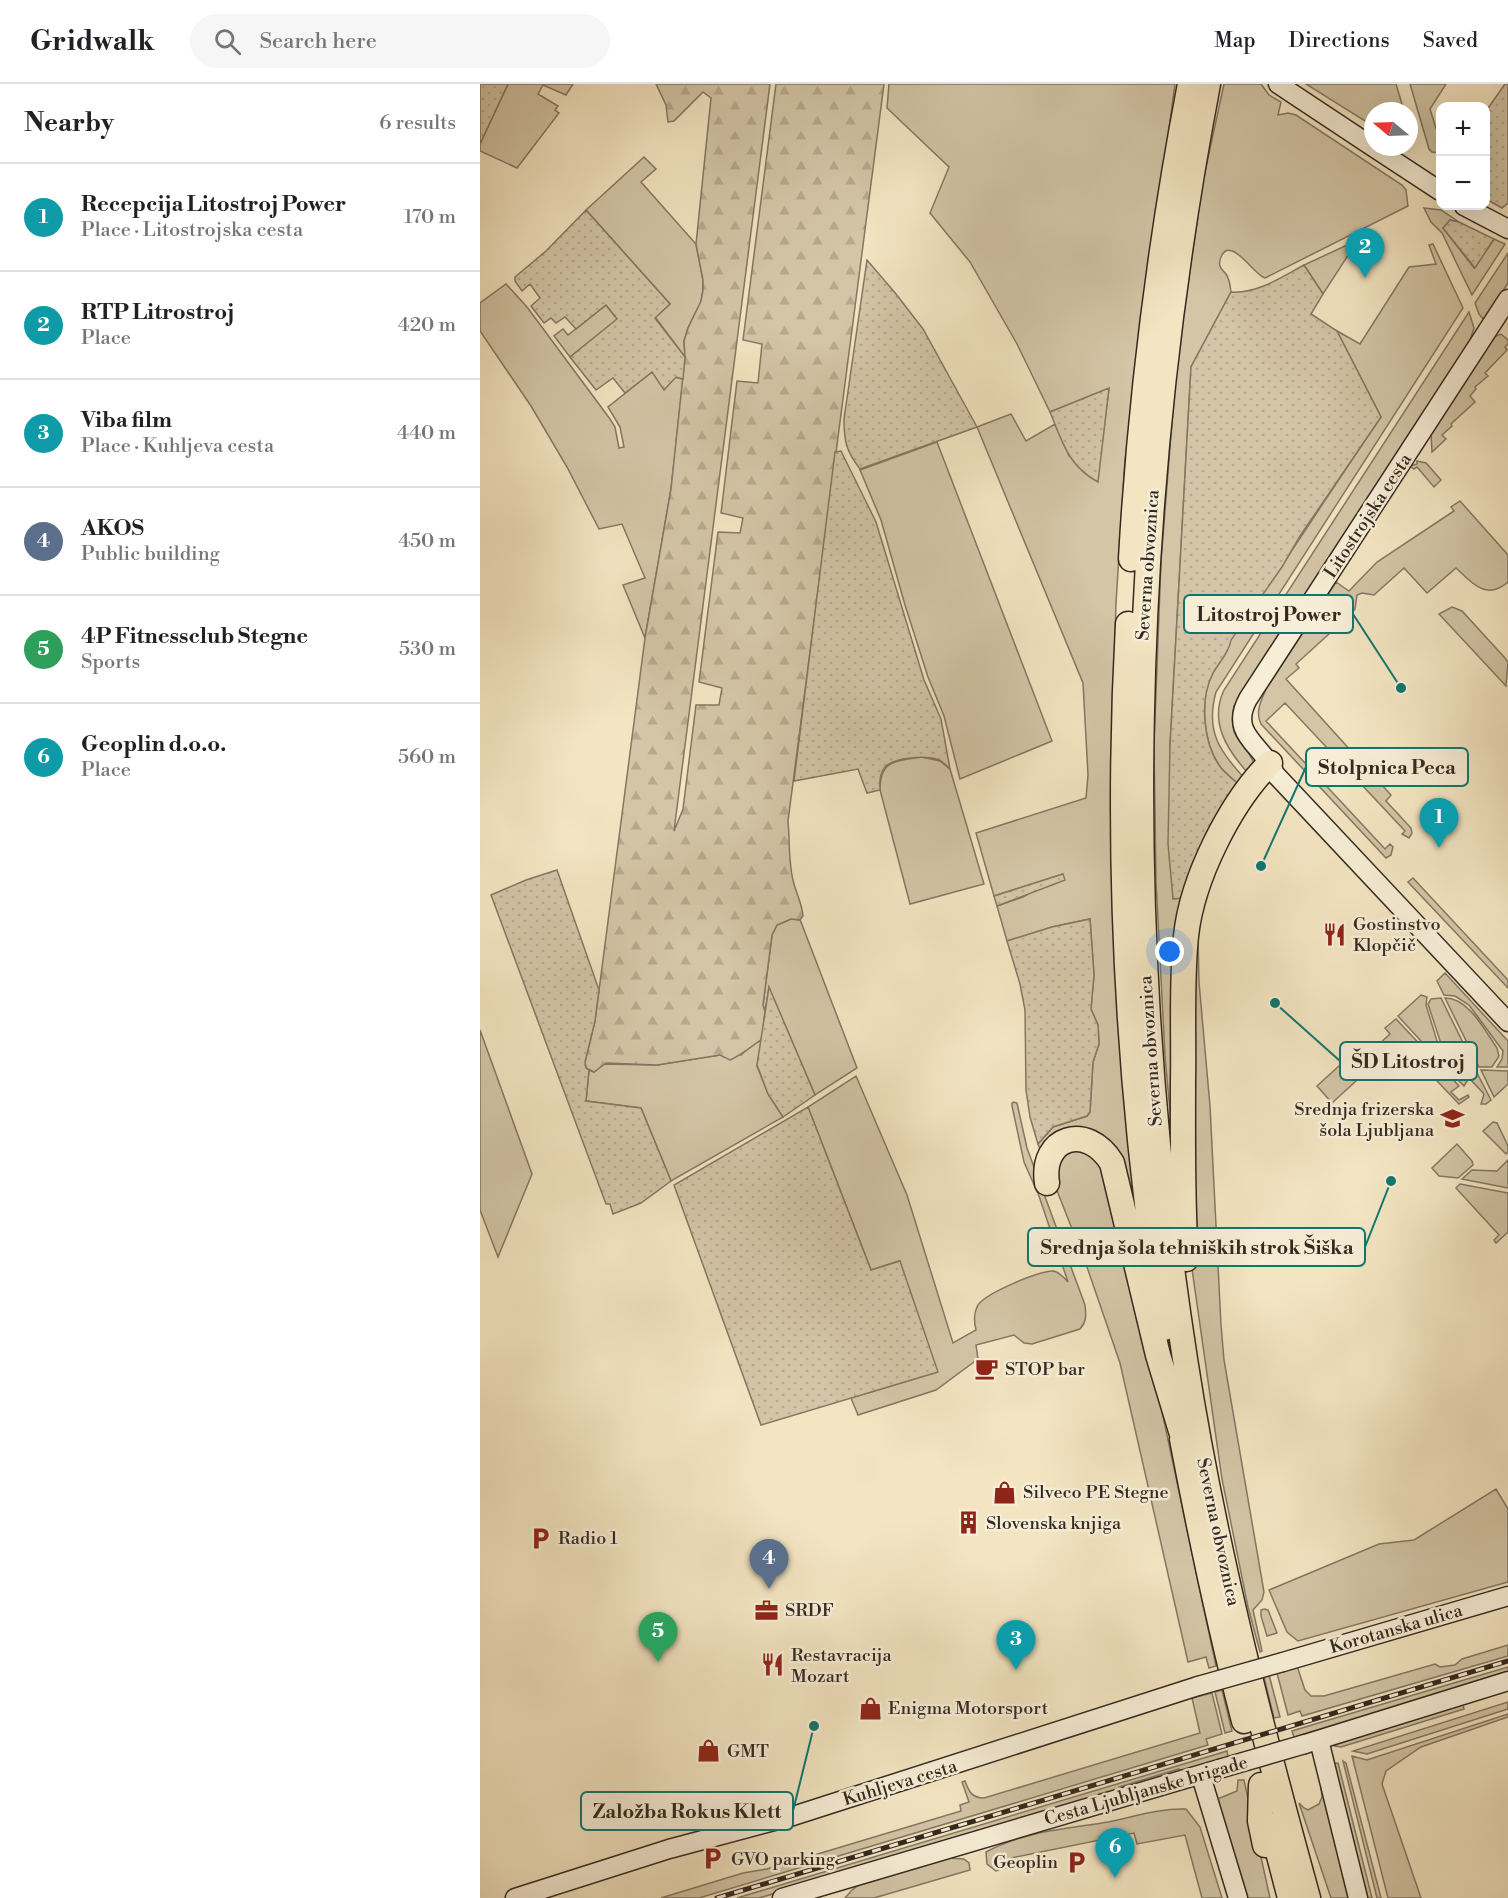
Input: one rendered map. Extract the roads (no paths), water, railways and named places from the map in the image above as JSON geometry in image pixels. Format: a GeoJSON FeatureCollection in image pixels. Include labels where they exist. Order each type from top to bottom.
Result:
{"type":"FeatureCollection","features":[{"type":"Feature","properties":{"kind":"highway"},"geometry":{"type":"LineString","coordinates":[[1174,174],[1174,121],[1180,84]]}},
{"type":"Feature","properties":{"kind":"highway","name":"Severna obvoznica"},"geometry":{"type":"LineString","coordinates":[[1189,1432],[1157,1284],[1138,1116],[1131,1015],[1124,837],[1126,658],[1134,509],[1148,360],[1174,174],[1190,84]]}},
{"type":"Feature","properties":{"kind":"highway","name":"Severna obvoznica"},"geometry":{"type":"LineString","coordinates":[[1209,84],[1186,210],[1164,370],[1148,557],[1141,744],[1143,935],[1155,1113],[1199,1528],[1227,1653],[1308,1898]]}},
{"type":"Feature","properties":{"kind":"highway"},"geometry":{"type":"LineString","coordinates":[[1189,1432],[1195,1355],[1184,1236],[1186,934],[1198,889],[1216,842],[1250,785],[1270,763]]}},
{"type":"Feature","properties":{"kind":"highway"},"geometry":{"type":"LineString","coordinates":[[1047,1183],[1046,1166],[1050,1158],[1061,1144],[1071,1140],[1082,1139],[1099,1145],[1112,1163],[1158,1355],[1189,1432]]}},
{"type":"Feature","properties":{"kind":"highway"},"geometry":{"type":"LineString","coordinates":[[1269,1784],[1260,1821],[1276,1898]]}},
{"type":"Feature","properties":{"kind":"highway"},"geometry":{"type":"LineString","coordinates":[[1269,1784],[1296,1812],[1324,1898]]}},
{"type":"Feature","properties":{"kind":"highway","name":"Severna obvoznica"},"geometry":{"type":"LineString","coordinates":[[1269,1784],[1290,1898]]}},
{"type":"Feature","properties":{"kind":"street"},"geometry":{"type":"LineString","coordinates":[[1278,84],[1364,141]]}},
{"type":"Feature","properties":{"kind":"street"},"geometry":{"type":"LineString","coordinates":[[1387,156],[1436,188]]}},
{"type":"Feature","properties":{"kind":"street"},"geometry":{"type":"LineString","coordinates":[[1472,210],[1508,229]]}},
{"type":"Feature","properties":{"kind":"street","name":"Litostrojska cesta"},"geometry":{"type":"LineString","coordinates":[[1508,299],[1246,702],[1242,717],[1244,731],[1270,763],[1282,766],[1323,818],[1508,1022]]}},
{"type":"Feature","properties":{"kind":"street","name":"Litostrojska cesta"},"geometry":{"type":"LineString","coordinates":[[1323,818],[1508,1007]]}},
{"type":"Feature","properties":{"kind":"street","name":"Korotanska ulica"},"geometry":{"type":"LineString","coordinates":[[1283,1662],[1508,1596]]}},
{"type":"Feature","properties":{"kind":"street","name":"Kuhljeva cesta"},"geometry":{"type":"LineString","coordinates":[[515,1898],[669,1849],[793,1816],[1198,1686],[1283,1662]]}},
{"type":"Feature","properties":{"kind":"street","name":"Cesta Ljubljanske brigade"},"geometry":{"type":"LineString","coordinates":[[782,1898],[1201,1776],[1508,1680]]}},
{"type":"Feature","properties":{"kind":"street"},"geometry":{"type":"LineString","coordinates":[[1312,1742],[1358,1898]]}},
{"type":"Feature","properties":{"kind":"street"},"geometry":{"type":"LineString","coordinates":[[1201,1776],[1238,1898]]}},
{"type":"Feature","properties":{"kind":"railway"},"geometry":{"type":"LineString","coordinates":[[717,1898],[1508,1661]]}},
{"type":"Feature","properties":{"kind":"place","name":"RTP Litrostroj"},"geometry":{"type":"Point","coordinates":[1365,278]}},
{"type":"Feature","properties":{"kind":"place","name":"Litostroj Power"},"geometry":{"type":"Point","coordinates":[1401,688]}},
{"type":"Feature","properties":{"kind":"place","name":"Recepcija Litostroj Power"},"geometry":{"type":"Point","coordinates":[1439,848]}},
{"type":"Feature","properties":{"kind":"place","name":"Stolpnica Peca"},"geometry":{"type":"Point","coordinates":[1261,866]}},
{"type":"Feature","properties":{"kind":"place","name":"Gostinstvo Klopčič"},"geometry":{"type":"Point","coordinates":[1335,934]}},
{"type":"Feature","properties":{"kind":"place","name":"ŠD Litostroj"},"geometry":{"type":"Point","coordinates":[1275,1003]}},
{"type":"Feature","properties":{"kind":"place","name":"Srednja frizerska šola Ljubljana"},"geometry":{"type":"Point","coordinates":[1452,1119]}},
{"type":"Feature","properties":{"kind":"place","name":"Srednja šola tehniških strok Šiška"},"geometry":{"type":"Point","coordinates":[1391,1181]}},
{"type":"Feature","properties":{"kind":"place","name":"STOP bar"},"geometry":{"type":"Point","coordinates":[987,1369]}},
{"type":"Feature","properties":{"kind":"place","name":"Silveco PE Stegne"},"geometry":{"type":"Point","coordinates":[1005,1492]}},
{"type":"Feature","properties":{"kind":"place","name":"Slovenska knjiga"},"geometry":{"type":"Point","coordinates":[968,1523]}},
{"type":"Feature","properties":{"kind":"place","name":"Radio 1"},"geometry":{"type":"Point","coordinates":[540,1538]}},
{"type":"Feature","properties":{"kind":"place","name":"AKOS"},"geometry":{"type":"Point","coordinates":[769,1589]}},
{"type":"Feature","properties":{"kind":"place","name":"SRDF"},"geometry":{"type":"Point","coordinates":[767,1610]}},
{"type":"Feature","properties":{"kind":"place","name":"4P Fitnessclub Stegne"},"geometry":{"type":"Point","coordinates":[658,1662]}},
{"type":"Feature","properties":{"kind":"place","name":"Restavracija Mozart"},"geometry":{"type":"Point","coordinates":[773,1665]}},
{"type":"Feature","properties":{"kind":"place","name":"Viba film"},"geometry":{"type":"Point","coordinates":[1016,1670]}},
{"type":"Feature","properties":{"kind":"place","name":"Enigma Motorsport"},"geometry":{"type":"Point","coordinates":[870,1708]}},
{"type":"Feature","properties":{"kind":"place","name":"Založba Rokus Klett"},"geometry":{"type":"Point","coordinates":[814,1726]}},
{"type":"Feature","properties":{"kind":"place","name":"GMT"},"geometry":{"type":"Point","coordinates":[709,1751]}},
{"type":"Feature","properties":{"kind":"place","name":"GVO parking"},"geometry":{"type":"Point","coordinates":[713,1859]}},
{"type":"Feature","properties":{"kind":"place","name":"Geoplin"},"geometry":{"type":"Point","coordinates":[1076,1862]}},
{"type":"Feature","properties":{"kind":"place","name":"Geoplin d.o.o."},"geometry":{"type":"Point","coordinates":[1115,1878]}}]}
